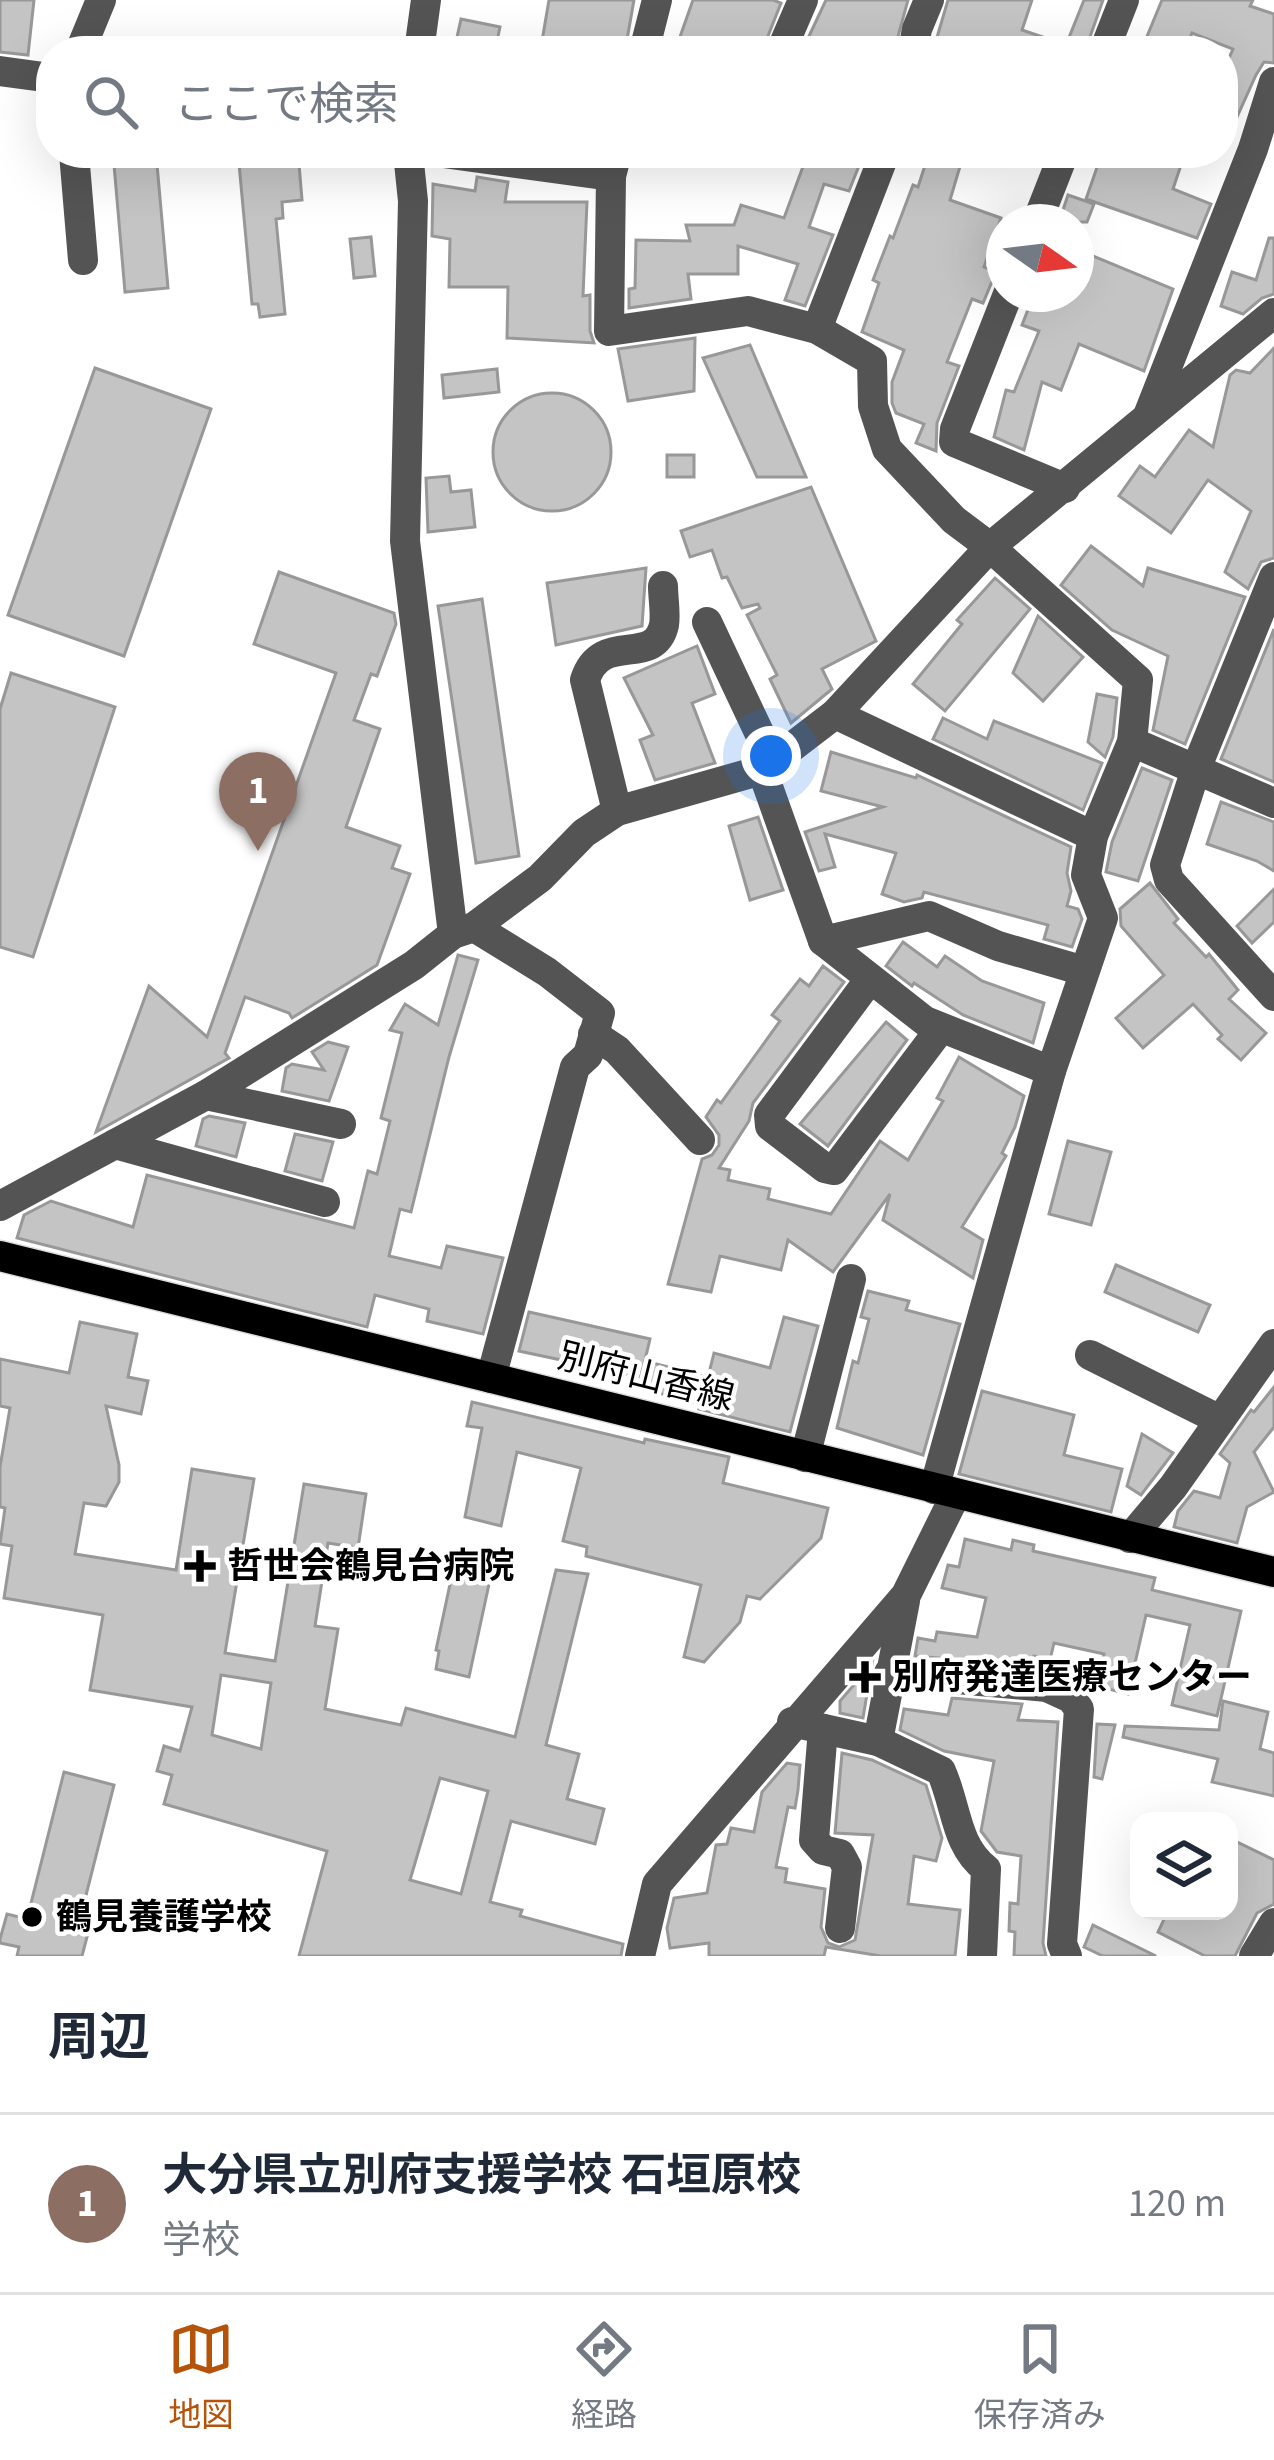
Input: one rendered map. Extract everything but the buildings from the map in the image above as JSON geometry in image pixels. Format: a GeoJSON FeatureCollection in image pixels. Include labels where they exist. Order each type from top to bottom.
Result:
{"type":"FeatureCollection","features":[{"type":"Feature","properties":{"kind":"main road","name":"別府山香線"},"geometry":{"type":"LineString","coordinates":[[0,1256],[1274,1572]]}},
{"type":"Feature","properties":{"kind":"street"},"geometry":{"type":"LineString","coordinates":[[86,36],[101,0]]}},
{"type":"Feature","properties":{"kind":"street"},"geometry":{"type":"LineString","coordinates":[[421,36],[426,0]]}},
{"type":"Feature","properties":{"kind":"street"},"geometry":{"type":"LineString","coordinates":[[648,36],[657,0]]}},
{"type":"Feature","properties":{"kind":"street"},"geometry":{"type":"LineString","coordinates":[[787,36],[802,0]]}},
{"type":"Feature","properties":{"kind":"street"},"geometry":{"type":"LineString","coordinates":[[916,36],[929,0]]}},
{"type":"Feature","properties":{"kind":"street"},"geometry":{"type":"LineString","coordinates":[[1110,36],[1124,0]]}},
{"type":"Feature","properties":{"kind":"street"},"geometry":{"type":"LineString","coordinates":[[0,71],[36,76]]}},
{"type":"Feature","properties":{"kind":"street"},"geometry":{"type":"LineString","coordinates":[[1147,417],[1253,148],[1274,82]]}},
{"type":"Feature","properties":{"kind":"street"},"geometry":{"type":"LineString","coordinates":[[75,168],[83,260]]}},
{"type":"Feature","properties":{"kind":"street"},"geometry":{"type":"LineString","coordinates":[[410,168],[413,201],[405,541],[464,931]]}},
{"type":"Feature","properties":{"kind":"street"},"geometry":{"type":"LineString","coordinates":[[614,168],[609,331],[748,311],[818,329],[872,361],[873,406],[886,449],[954,520],[1138,680],[1132,742],[1093,836],[1086,875],[1103,918],[1051,1071],[945,1492],[906,1595],[878,1741]]}},
{"type":"Feature","properties":{"kind":"street"},"geometry":{"type":"LineString","coordinates":[[818,329],[879,168]]}},
{"type":"Feature","properties":{"kind":"street"},"geometry":{"type":"LineString","coordinates":[[1043,204],[1058,168]]}},
{"type":"Feature","properties":{"kind":"street"},"geometry":{"type":"LineString","coordinates":[[1001,312],[954,442],[1065,488]]}},
{"type":"Feature","properties":{"kind":"street"},"geometry":{"type":"LineString","coordinates":[[0,1206],[206,1095],[414,965],[540,878],[584,832],[617,812],[768,766],[836,714],[990,547],[1274,313]]}},
{"type":"Feature","properties":{"kind":"street"},"geometry":{"type":"LineString","coordinates":[[1274,577],[1196,769],[1165,865],[1169,880],[1274,996]]}},
{"type":"Feature","properties":{"kind":"street"},"geometry":{"type":"LineString","coordinates":[[617,812],[584,680],[600,654],[646,648],[656,641],[664,627],[663,586]]}},
{"type":"Feature","properties":{"kind":"street"},"geometry":{"type":"LineString","coordinates":[[707,622],[768,766],[823,941],[925,1021],[1051,1071]]}},
{"type":"Feature","properties":{"kind":"street"},"geometry":{"type":"LineString","coordinates":[[836,714],[1093,836]]}},
{"type":"Feature","properties":{"kind":"street"},"geometry":{"type":"LineString","coordinates":[[1132,742],[1274,803]]}},
{"type":"Feature","properties":{"kind":"street"},"geometry":{"type":"LineString","coordinates":[[823,941],[929,916],[998,946],[1084,971]]}},
{"type":"Feature","properties":{"kind":"street"},"geometry":{"type":"LineString","coordinates":[[464,931],[547,972],[600,1013],[588,1054],[575,1066],[491,1378]]}},
{"type":"Feature","properties":{"kind":"street"},"geometry":{"type":"LineString","coordinates":[[870,980],[769,1115],[770,1126],[825,1168],[834,1170],[941,1028]]}},
{"type":"Feature","properties":{"kind":"street"},"geometry":{"type":"LineString","coordinates":[[593,1034],[617,1050],[700,1140]]}},
{"type":"Feature","properties":{"kind":"street"},"geometry":{"type":"LineString","coordinates":[[206,1095],[341,1124]]}},
{"type":"Feature","properties":{"kind":"street"},"geometry":{"type":"LineString","coordinates":[[115,1144],[325,1202]]}},
{"type":"Feature","properties":{"kind":"street"},"geometry":{"type":"LineString","coordinates":[[805,1457],[850,1279]]}},
{"type":"Feature","properties":{"kind":"street"},"geometry":{"type":"LineString","coordinates":[[1130,1538],[1173,1487],[1274,1344]]}},
{"type":"Feature","properties":{"kind":"street"},"geometry":{"type":"LineString","coordinates":[[1090,1355],[1220,1420]]}},
{"type":"Feature","properties":{"kind":"street"},"geometry":{"type":"LineString","coordinates":[[640,1956],[657,1884],[808,1726],[906,1595]]}},
{"type":"Feature","properties":{"kind":"street"},"geometry":{"type":"LineString","coordinates":[[889,1672],[1047,1687],[1071,1698],[1078,1709],[1062,1944],[1067,1956]]}},
{"type":"Feature","properties":{"kind":"street"},"geometry":{"type":"LineString","coordinates":[[808,1726],[878,1741],[941,1771],[966,1853],[986,1869],[982,1956]]}},
{"type":"Feature","properties":{"kind":"street"},"geometry":{"type":"LineString","coordinates":[[808,1726],[814,1840],[823,1850],[840,1854],[847,1867],[840,1928]]}},
{"type":"Feature","properties":{"kind":"street"},"geometry":{"type":"LineString","coordinates":[[1254,1956],[1274,1923]]}},
{"type":"Feature","properties":{"kind":"place","name":"大分県立別府支援学校 石垣原校"},"geometry":{"type":"Point","coordinates":[258,851]}},
{"type":"Feature","properties":{"kind":"place","name":"哲世会鶴見台病院"},"geometry":{"type":"Point","coordinates":[200,1566]}},
{"type":"Feature","properties":{"kind":"place","name":"別府発達医療センター"},"geometry":{"type":"Point","coordinates":[865,1677]}},
{"type":"Feature","properties":{"kind":"place","name":"鶴見養護学校"},"geometry":{"type":"Point","coordinates":[32,1917]}}]}
